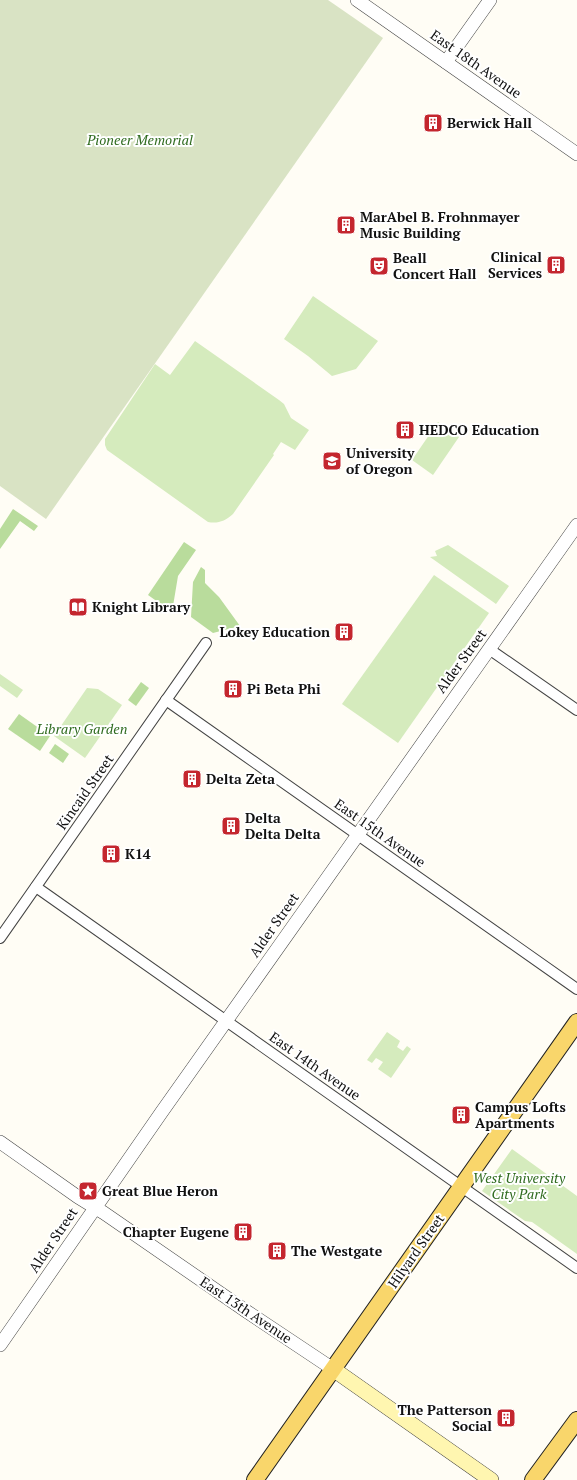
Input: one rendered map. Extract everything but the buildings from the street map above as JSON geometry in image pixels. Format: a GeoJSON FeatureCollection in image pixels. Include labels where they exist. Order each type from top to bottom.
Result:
{"type":"FeatureCollection","features":[{"type":"Feature","properties":{"kind":"main road","name":"Hilyard Street"},"geometry":{"type":"LineString","coordinates":[[255,1480],[577,1022]]}},
{"type":"Feature","properties":{"kind":"main road","name":"East 13th Avenue"},"geometry":{"type":"LineString","coordinates":[[333,1369],[491,1480]]}},
{"type":"Feature","properties":{"kind":"main road"},"geometry":{"type":"LineString","coordinates":[[533,1480],[577,1420]]}},
{"type":"Feature","properties":{"kind":"street","name":"East 18th Avenue"},"geometry":{"type":"LineString","coordinates":[[357,0],[577,154]]}},
{"type":"Feature","properties":{"kind":"street"},"geometry":{"type":"LineString","coordinates":[[446,62],[490,0]]}},
{"type":"Feature","properties":{"kind":"street","name":"Alder Street"},"geometry":{"type":"LineString","coordinates":[[0,1345],[95,1207],[577,525]]}},
{"type":"Feature","properties":{"kind":"street","name":"Kincaid Street"},"geometry":{"type":"LineString","coordinates":[[0,938],[206,643]]}},
{"type":"Feature","properties":{"kind":"street"},"geometry":{"type":"LineString","coordinates":[[489,649],[577,710]]}},
{"type":"Feature","properties":{"kind":"street","name":"East 15th Avenue"},"geometry":{"type":"LineString","coordinates":[[166,700],[577,989]]}},
{"type":"Feature","properties":{"kind":"street","name":"East 14th Avenue"},"geometry":{"type":"LineString","coordinates":[[36,887],[577,1268]]}},
{"type":"Feature","properties":{"kind":"street","name":"East 13th Avenue"},"geometry":{"type":"LineString","coordinates":[[0,1142],[78,1197],[95,1207],[333,1369]]}},
{"type":"Feature","properties":{"kind":"green space","name":"Pioneer Memorial"},"geometry":{"type":"Polygon","coordinates":[[[0,0],[328,0],[383,38],[46,519],[0,486],[0,0]]]}},
{"type":"Feature","properties":{"kind":"green space"},"geometry":{"type":"Polygon","coordinates":[[[313,296],[378,341],[356,369],[332,376],[284,339],[313,296]]]}},
{"type":"Feature","properties":{"kind":"green space"},"geometry":{"type":"Polygon","coordinates":[[[195,341],[279,400],[284,404],[291,418],[309,430],[295,450],[281,442],[273,454],[274,455],[233,514],[224,520],[215,523],[208,522],[107,450],[105,445],[105,439],[155,364],[170,375],[195,341]]]}},
{"type":"Feature","properties":{"kind":"green space"},"geometry":{"type":"Polygon","coordinates":[[[438,422],[459,437],[433,475],[412,460],[438,422]]]}},
{"type":"Feature","properties":{"kind":"green space"},"geometry":{"type":"Polygon","coordinates":[[[13,509],[38,526],[34,531],[20,521],[0,549],[0,529],[13,509]]]}},
{"type":"Feature","properties":{"kind":"green space"},"geometry":{"type":"Polygon","coordinates":[[[184,542],[196,550],[178,576],[172,612],[148,595],[184,542]]]}},
{"type":"Feature","properties":{"kind":"green space"},"geometry":{"type":"Polygon","coordinates":[[[448,545],[509,586],[496,604],[430,557],[437,556],[435,551],[448,545]]]}},
{"type":"Feature","properties":{"kind":"green space"},"geometry":{"type":"Polygon","coordinates":[[[201,567],[205,570],[205,583],[219,597],[240,626],[213,633],[191,617],[193,582],[201,567]]]}},
{"type":"Feature","properties":{"kind":"green space"},"geometry":{"type":"Polygon","coordinates":[[[434,575],[489,613],[398,743],[342,704],[434,575]]]}},
{"type":"Feature","properties":{"kind":"green space"},"geometry":{"type":"Polygon","coordinates":[[[0,674],[23,690],[17,698],[0,686],[0,674]]]}},
{"type":"Feature","properties":{"kind":"green space"},"geometry":{"type":"Polygon","coordinates":[[[141,682],[149,688],[136,706],[128,700],[141,682]]]}},
{"type":"Feature","properties":{"kind":"green space","name":"Library Garden"},"geometry":{"type":"Polygon","coordinates":[[[87,688],[98,689],[122,705],[85,758],[54,736],[87,688]]]}},
{"type":"Feature","properties":{"kind":"green space"},"geometry":{"type":"Polygon","coordinates":[[[19,714],[50,736],[40,751],[8,729],[19,714]]]}},
{"type":"Feature","properties":{"kind":"green space"},"geometry":{"type":"Polygon","coordinates":[[[55,744],[69,754],[63,763],[49,753],[55,744]]]}},
{"type":"Feature","properties":{"kind":"green space"},"geometry":{"type":"Polygon","coordinates":[[[387,1032],[400,1041],[397,1047],[403,1051],[407,1046],[411,1049],[391,1078],[378,1069],[383,1062],[376,1058],[372,1063],[367,1060],[387,1032]]]}},
{"type":"Feature","properties":{"kind":"green space","name":"West University City Park"},"geometry":{"type":"Polygon","coordinates":[[[512,1149],[577,1196],[577,1254],[532,1222],[525,1221],[482,1191],[512,1149]]]}},
{"type":"Feature","properties":{"kind":"place","name":"Berwick Hall"},"geometry":{"type":"Point","coordinates":[433,123]}},
{"type":"Feature","properties":{"kind":"place","name":"MarAbel B. Frohnmayer Music Building"},"geometry":{"type":"Point","coordinates":[346,225]}},
{"type":"Feature","properties":{"kind":"place","name":"Clinical Services"},"geometry":{"type":"Point","coordinates":[556,265]}},
{"type":"Feature","properties":{"kind":"place","name":"Beall Concert Hall"},"geometry":{"type":"Point","coordinates":[379,266]}},
{"type":"Feature","properties":{"kind":"place","name":"HEDCO Education"},"geometry":{"type":"Point","coordinates":[405,430]}},
{"type":"Feature","properties":{"kind":"place","name":"University of Oregon"},"geometry":{"type":"Point","coordinates":[332,461]}},
{"type":"Feature","properties":{"kind":"place","name":"Knight Library"},"geometry":{"type":"Point","coordinates":[78,607]}},
{"type":"Feature","properties":{"kind":"place","name":"Lokey Education"},"geometry":{"type":"Point","coordinates":[344,632]}},
{"type":"Feature","properties":{"kind":"place","name":"Pi Beta Phi"},"geometry":{"type":"Point","coordinates":[233,689]}},
{"type":"Feature","properties":{"kind":"place","name":"Delta Zeta"},"geometry":{"type":"Point","coordinates":[192,779]}},
{"type":"Feature","properties":{"kind":"place","name":"Delta Delta Delta"},"geometry":{"type":"Point","coordinates":[231,826]}},
{"type":"Feature","properties":{"kind":"place","name":"K14"},"geometry":{"type":"Point","coordinates":[111,854]}},
{"type":"Feature","properties":{"kind":"place","name":"Campus Lofts Apartments"},"geometry":{"type":"Point","coordinates":[461,1115]}},
{"type":"Feature","properties":{"kind":"place","name":"Great Blue Heron"},"geometry":{"type":"Point","coordinates":[88,1191]}},
{"type":"Feature","properties":{"kind":"place","name":"Chapter Eugene"},"geometry":{"type":"Point","coordinates":[243,1232]}},
{"type":"Feature","properties":{"kind":"place","name":"The Westgate"},"geometry":{"type":"Point","coordinates":[277,1251]}},
{"type":"Feature","properties":{"kind":"place","name":"The Patterson Social"},"geometry":{"type":"Point","coordinates":[506,1418]}}]}
